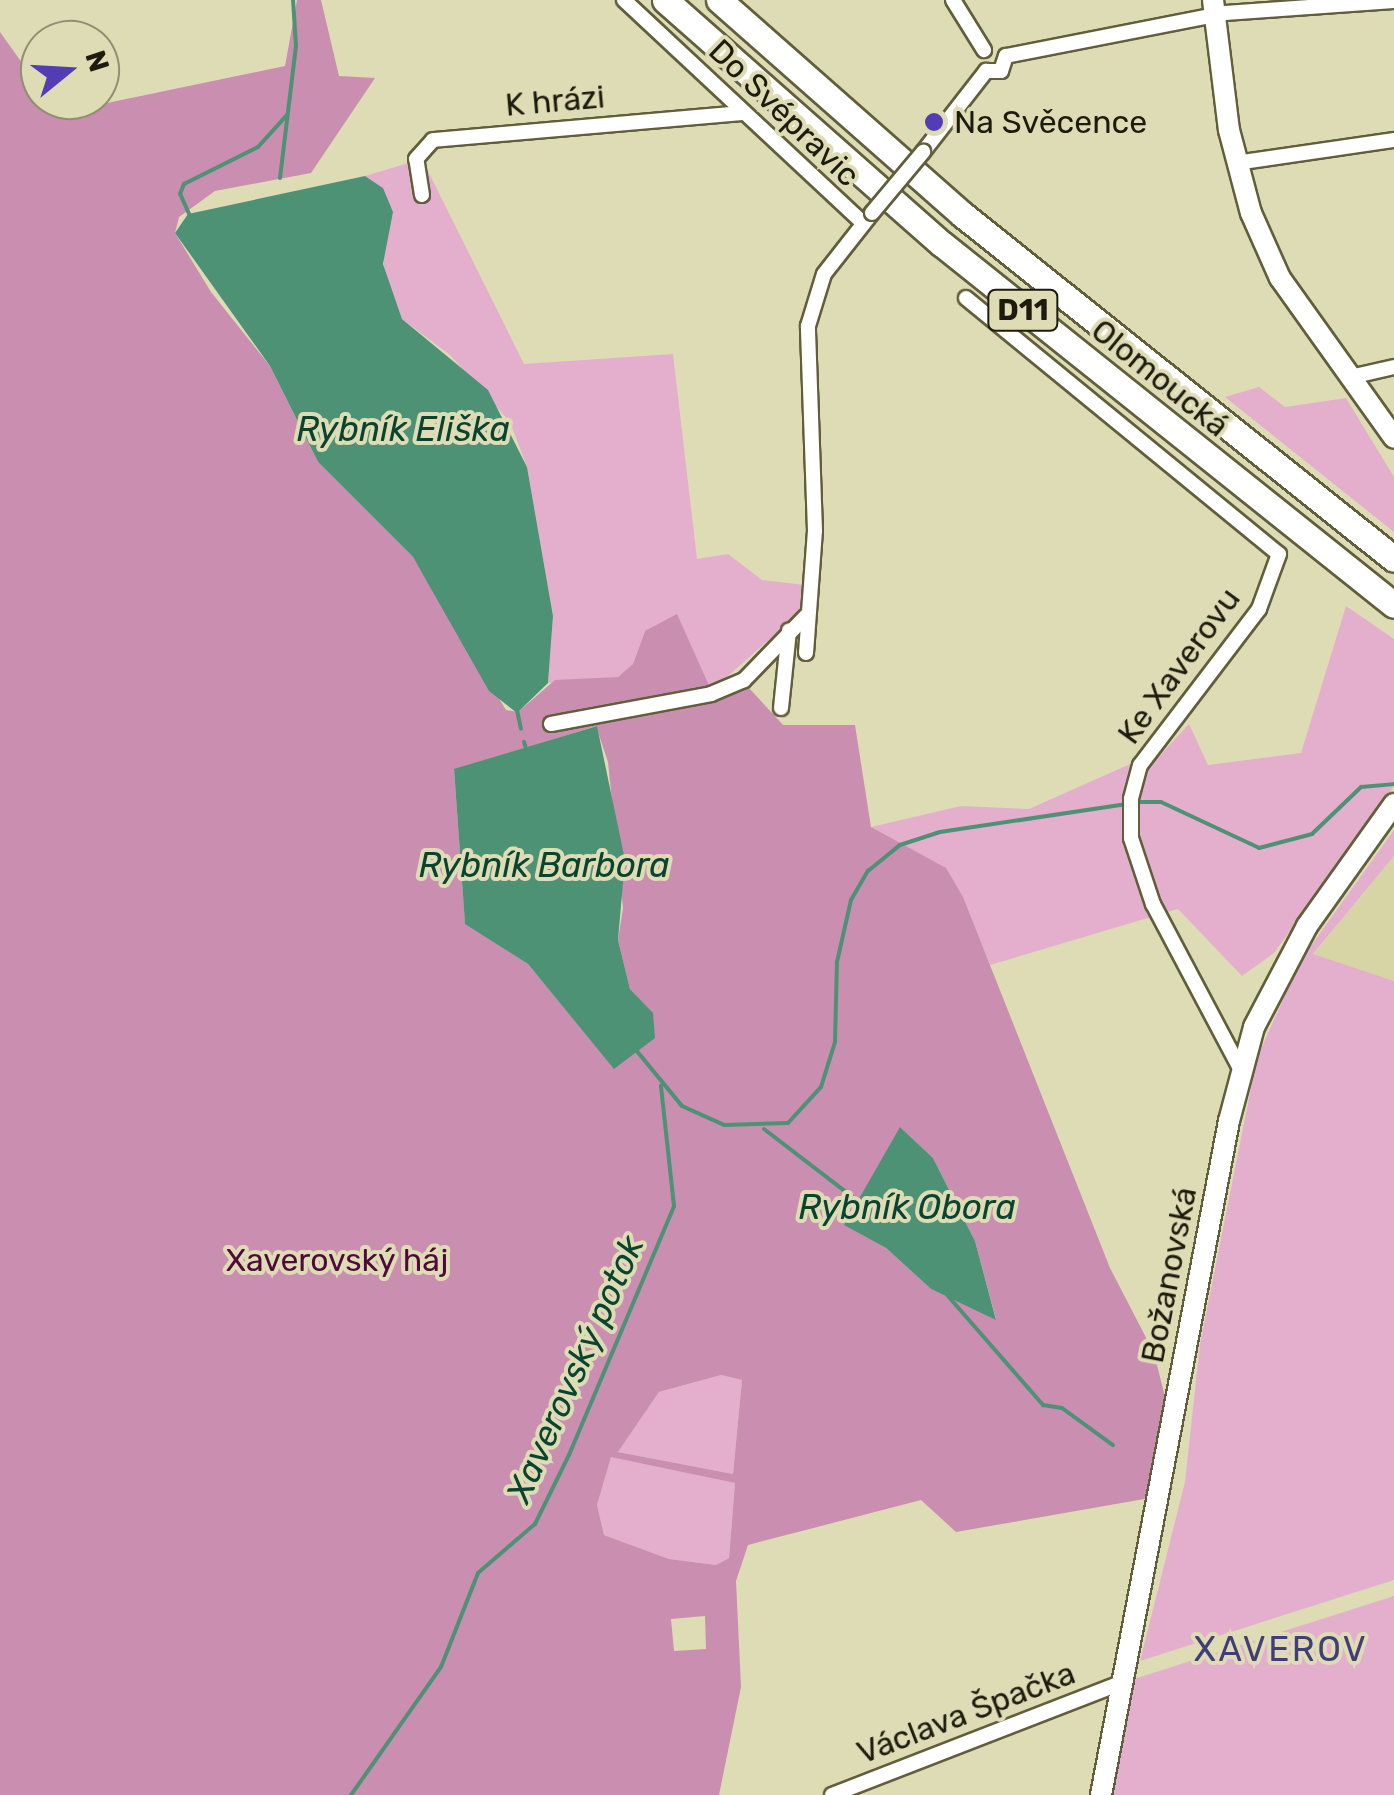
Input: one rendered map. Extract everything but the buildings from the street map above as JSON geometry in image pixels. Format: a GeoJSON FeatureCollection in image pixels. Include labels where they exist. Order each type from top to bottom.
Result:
{"type":"FeatureCollection","features":[{"type":"Feature","properties":{"kind":"highway","name":"Olomoucká"},"geometry":{"type":"LineString","coordinates":[[665,0],[942,244],[1394,604]]}},
{"type":"Feature","properties":{"kind":"highway","name":"Olomoucká"},"geometry":{"type":"LineString","coordinates":[[719,0],[963,215],[1394,558]]}},
{"type":"Feature","properties":{"kind":"street","name":"Do Svépravic"},"geometry":{"type":"LineString","coordinates":[[624,0],[744,113],[867,218]]}},
{"type":"Feature","properties":{"kind":"street"},"geometry":{"type":"LineString","coordinates":[[806,653],[815,530],[808,326],[824,274],[986,72],[984,50],[953,0]]}},
{"type":"Feature","properties":{"kind":"street"},"geometry":{"type":"LineString","coordinates":[[1006,56],[1214,8],[1394,1]]}},
{"type":"Feature","properties":{"kind":"street"},"geometry":{"type":"LineString","coordinates":[[1214,8],[1236,163],[1280,278],[1394,438]]}},
{"type":"Feature","properties":{"kind":"street"},"geometry":{"type":"LineString","coordinates":[[984,50],[998,47],[1006,56]]}},
{"type":"Feature","properties":{"kind":"street"},"geometry":{"type":"LineString","coordinates":[[986,72],[1002,70],[1006,56]]}},
{"type":"Feature","properties":{"kind":"street","name":"K hrázi"},"geometry":{"type":"LineString","coordinates":[[422,195],[416,159],[434,140],[744,113]]}},
{"type":"Feature","properties":{"kind":"street"},"geometry":{"type":"LineString","coordinates":[[1236,163],[1394,140]]}},
{"type":"Feature","properties":{"kind":"street","name":"Ke Xaverovu"},"geometry":{"type":"LineString","coordinates":[[966,298],[1278,554],[1259,609],[1140,764],[1131,804],[1132,838],[1154,904],[1242,1072]]}},
{"type":"Feature","properties":{"kind":"street"},"geometry":{"type":"LineString","coordinates":[[1350,377],[1394,367]]}},
{"type":"Feature","properties":{"kind":"street"},"geometry":{"type":"LineString","coordinates":[[552,724],[711,694],[744,680],[806,616]]}},
{"type":"Feature","properties":{"kind":"street"},"geometry":{"type":"LineString","coordinates":[[781,708],[790,629]]}},
{"type":"Feature","properties":{"kind":"street","name":"Božanovská"},"geometry":{"type":"LineString","coordinates":[[1101,1795],[1242,1072],[1282,965],[1394,804]]}},
{"type":"Feature","properties":{"kind":"street","name":"Václava Špačka"},"geometry":{"type":"LineString","coordinates":[[832,1795],[1120,1683]]}},
{"type":"Feature","properties":{"kind":"shaded area"},"geometry":{"type":"Polygon","coordinates":[[[422,159],[524,364],[673,354],[697,559],[728,554],[762,580],[805,585],[799,613],[711,691],[645,631],[633,664],[618,677],[548,683],[553,616],[527,467],[510,422],[450,355],[402,319],[384,270],[383,188],[365,176],[422,159]]]}},
{"type":"Feature","properties":{"kind":"shaded area"},"geometry":{"type":"Polygon","coordinates":[[[1259,387],[1285,407],[1346,398],[1394,477],[1394,532],[1225,397],[1259,387]]]}},
{"type":"Feature","properties":{"kind":"shaded area"},"geometry":{"type":"Polygon","coordinates":[[[1346,606],[1394,639],[1394,786],[1274,953],[1242,976],[1178,909],[990,965],[946,869],[871,827],[961,806],[1029,809],[1146,757],[1155,761],[1189,724],[1208,765],[1301,753],[1346,606]]]}},
{"type":"Feature","properties":{"kind":"shaded area"},"geometry":{"type":"Polygon","coordinates":[[[1394,830],[1394,856],[1313,954],[1394,981],[1394,1580],[1140,1661],[1185,1482],[1200,1344],[1257,1058],[1300,961],[1394,830]]]}},
{"type":"Feature","properties":{"kind":"shaded area"},"geometry":{"type":"Polygon","coordinates":[[[1394,856],[1394,981],[1313,955],[1394,856]]]}},
{"type":"Feature","properties":{"kind":"shaded area"},"geometry":{"type":"Polygon","coordinates":[[[721,1375],[742,1380],[733,1474],[618,1452],[659,1392],[721,1375]]]}},
{"type":"Feature","properties":{"kind":"shaded area"},"geometry":{"type":"Polygon","coordinates":[[[611,1456],[735,1483],[729,1558],[716,1565],[669,1559],[604,1535],[597,1505],[611,1456]]]}},
{"type":"Feature","properties":{"kind":"shaded area"},"geometry":{"type":"Polygon","coordinates":[[[1394,1596],[1394,1795],[1112,1795],[1134,1679],[1394,1596]]]}},
{"type":"Feature","properties":{"kind":"green space","name":"Xaverovský háj"},"geometry":{"type":"Polygon","coordinates":[[[297,0],[321,0],[339,76],[375,78],[311,173],[215,191],[179,217],[175,233],[211,292],[270,366],[318,462],[413,557],[506,710],[518,712],[555,680],[618,677],[633,664],[645,631],[677,614],[711,690],[737,675],[783,725],[855,725],[871,827],[946,868],[963,897],[1110,1268],[1154,1353],[1168,1409],[1150,1498],[956,1532],[921,1500],[748,1545],[736,1581],[741,1687],[719,1795],[0,1795],[0,32],[20,60],[20,120],[120,120],[120,100],[285,66],[297,0]],[[596,726],[454,770],[465,923],[528,964],[614,1068],[653,1014],[630,989],[618,940],[623,908],[608,762],[596,726]],[[901,1128],[845,1225],[886,1248],[931,1289],[996,1319],[975,1241],[933,1158],[901,1128]],[[721,1375],[659,1392],[618,1452],[733,1474],[742,1380],[721,1375]],[[611,1457],[597,1505],[604,1535],[669,1559],[716,1565],[729,1558],[735,1483],[611,1457]],[[705,1616],[671,1619],[674,1651],[706,1649],[705,1616]]]}},
{"type":"Feature","properties":{"kind":"water","name":"Rybník Eliška"},"geometry":{"type":"Polygon","coordinates":[[[365,176],[383,188],[393,212],[383,264],[402,319],[488,390],[527,467],[553,616],[548,683],[517,713],[489,691],[413,557],[318,462],[270,366],[175,233],[188,214],[365,176]]]}},
{"type":"Feature","properties":{"kind":"water","name":"Rybník Barbora"},"geometry":{"type":"Polygon","coordinates":[[[597,726],[625,860],[618,940],[630,989],[653,1013],[655,1038],[614,1069],[528,964],[465,924],[454,769],[597,726]]]}},
{"type":"Feature","properties":{"kind":"water","name":"Rybník Obora"},"geometry":{"type":"Polygon","coordinates":[[[900,1127],[933,1158],[975,1241],[996,1320],[931,1289],[886,1248],[844,1225],[900,1127]]]}},
{"type":"Feature","properties":{"kind":"waterway"},"geometry":{"type":"LineString","coordinates":[[280,178],[296,46],[293,0]]}},
{"type":"Feature","properties":{"kind":"waterway"},"geometry":{"type":"LineString","coordinates":[[190,216],[180,194],[184,184],[258,147],[287,115]]}},
{"type":"Feature","properties":{"kind":"waterway"},"geometry":{"type":"LineString","coordinates":[[517,710],[521,729]]}},
{"type":"Feature","properties":{"kind":"waterway"},"geometry":{"type":"LineString","coordinates":[[524,742],[527,752]]}},
{"type":"Feature","properties":{"kind":"waterway"},"geometry":{"type":"LineString","coordinates":[[1136,802],[1161,802],[1259,848],[1312,834],[1361,787],[1394,784]]}},
{"type":"Feature","properties":{"kind":"waterway"},"geometry":{"type":"LineString","coordinates":[[636,1050],[682,1106],[724,1125],[788,1123],[821,1087],[835,1042],[837,962],[851,900],[868,871],[900,845],[940,832],[1127,804]]}},
{"type":"Feature","properties":{"kind":"waterway","name":"Xaverovský potok"},"geometry":{"type":"LineString","coordinates":[[351,1795],[441,1667],[478,1573],[535,1524],[569,1455],[674,1206],[661,1086]]}},
{"type":"Feature","properties":{"kind":"waterway"},"geometry":{"type":"LineString","coordinates":[[764,1129],[859,1202]]}},
{"type":"Feature","properties":{"kind":"waterway"},"geometry":{"type":"LineString","coordinates":[[948,1296],[1043,1405],[1062,1408],[1113,1445]]}},
{"type":"Feature","properties":{"kind":"place","name":"Na Svěcence"},"geometry":{"type":"Point","coordinates":[934,122]}},
{"type":"Feature","properties":{"kind":"district","name":"XAVEROV"},"geometry":{"type":"Point","coordinates":[1281,1649]}}]}
